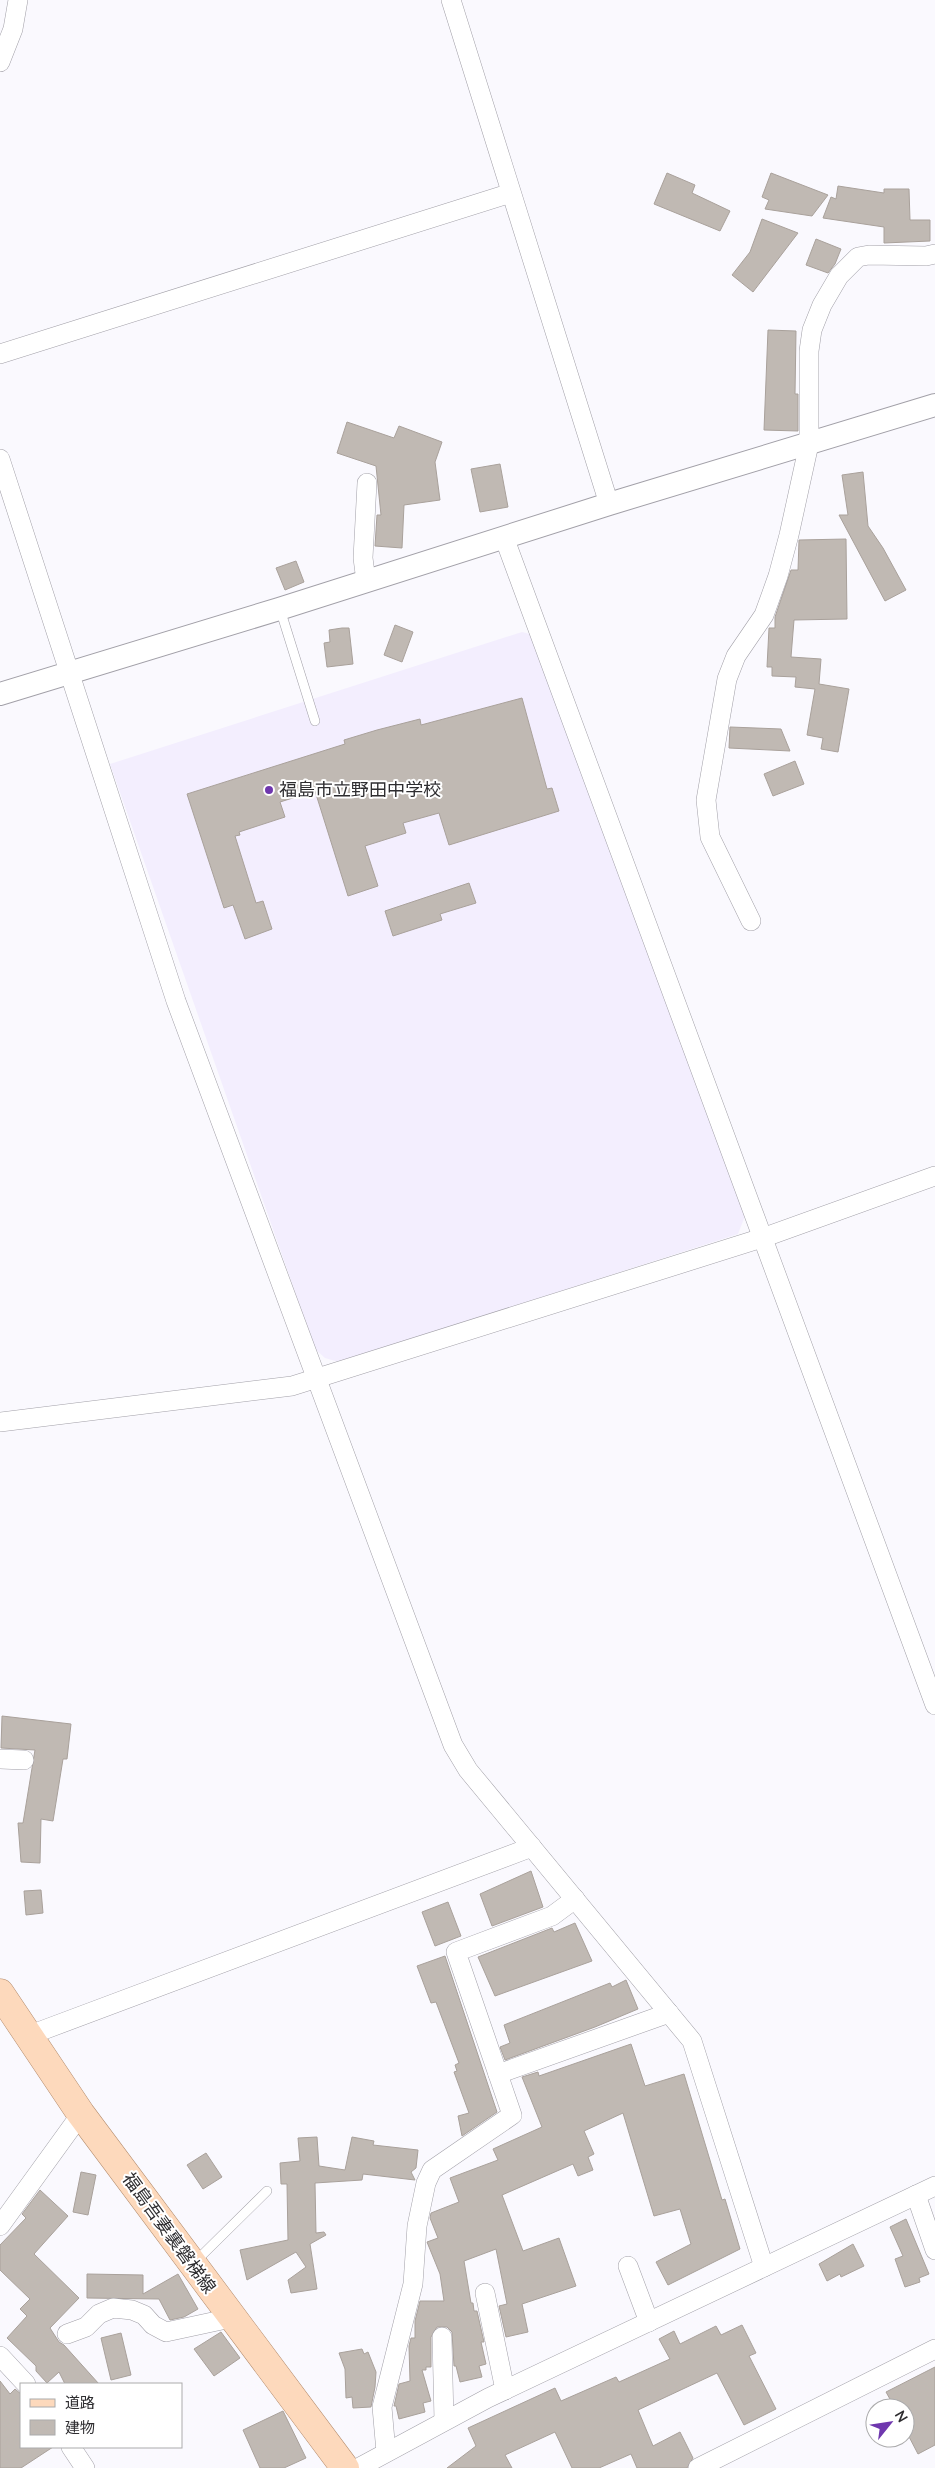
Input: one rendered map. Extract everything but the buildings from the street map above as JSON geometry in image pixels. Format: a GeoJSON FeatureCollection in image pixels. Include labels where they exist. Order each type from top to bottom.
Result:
{"type":"FeatureCollection","features":[{"type":"Feature","properties":{"kind":"main road","name":"福島吾妻裏磐梯線"},"geometry":{"type":"LineString","coordinates":[[0,1993],[30,2034],[81,2114],[231,2318],[345,2468]]}},
{"type":"Feature","properties":{"kind":"street"},"geometry":{"type":"LineString","coordinates":[[0,62],[13,29],[18,0]]}},
{"type":"Feature","properties":{"kind":"street"},"geometry":{"type":"LineString","coordinates":[[451,0],[609,504]]}},
{"type":"Feature","properties":{"kind":"street"},"geometry":{"type":"LineString","coordinates":[[0,354],[511,193]]}},
{"type":"Feature","properties":{"kind":"street"},"geometry":{"type":"LineString","coordinates":[[751,921],[710,837],[706,800],[727,679],[736,656],[764,615],[778,576],[809,444],[809,351],[812,330],[822,305],[839,276],[858,257],[869,255],[926,256],[935,254]]}},
{"type":"Feature","properties":{"kind":"street"},"geometry":{"type":"LineString","coordinates":[[0,694],[279,609],[609,504],[935,405]]}},
{"type":"Feature","properties":{"kind":"street"},"geometry":{"type":"LineString","coordinates":[[0,460],[176,1001],[453,1745],[468,1770],[692,2041],[764,2267]]}},
{"type":"Feature","properties":{"kind":"street"},"geometry":{"type":"LineString","coordinates":[[366,581],[363,550],[367,483]]}},
{"type":"Feature","properties":{"kind":"street"},"geometry":{"type":"LineString","coordinates":[[504,537],[935,1705]]}},
{"type":"Feature","properties":{"kind":"street"},"geometry":{"type":"LineString","coordinates":[[0,1422],[292,1386],[762,1238],[935,1176]]}},
{"type":"Feature","properties":{"kind":"street"},"geometry":{"type":"LineString","coordinates":[[0,1758],[24,1760]]}},
{"type":"Feature","properties":{"kind":"street"},"geometry":{"type":"LineString","coordinates":[[30,2034],[532,1847]]}},
{"type":"Feature","properties":{"kind":"street"},"geometry":{"type":"LineString","coordinates":[[386,2452],[382,2408],[412,2284],[417,2226],[426,2183],[432,2170],[512,2115],[456,1952],[552,1916],[575,1899]]}},
{"type":"Feature","properties":{"kind":"street"},"geometry":{"type":"LineString","coordinates":[[498,2074],[669,2013]]}},
{"type":"Feature","properties":{"kind":"street"},"geometry":{"type":"LineString","coordinates":[[0,2226],[81,2114]]}},
{"type":"Feature","properties":{"kind":"street"},"geometry":{"type":"LineString","coordinates":[[358,2468],[505,2390],[935,2186]]}},
{"type":"Feature","properties":{"kind":"street"},"geometry":{"type":"LineString","coordinates":[[916,2195],[935,2250]]}},
{"type":"Feature","properties":{"kind":"street"},"geometry":{"type":"LineString","coordinates":[[628,2266],[649,2322]]}},
{"type":"Feature","properties":{"kind":"street"},"geometry":{"type":"LineString","coordinates":[[485,2293],[505,2390]]}},
{"type":"Feature","properties":{"kind":"street"},"geometry":{"type":"LineString","coordinates":[[67,2334],[86,2327],[99,2314],[113,2308],[132,2310],[144,2315],[153,2325],[166,2332],[231,2318]]}},
{"type":"Feature","properties":{"kind":"street"},"geometry":{"type":"LineString","coordinates":[[442,2337],[444,2421]]}},
{"type":"Feature","properties":{"kind":"street"},"geometry":{"type":"LineString","coordinates":[[698,2468],[935,2349]]}},
{"type":"Feature","properties":{"kind":"street"},"geometry":{"type":"LineString","coordinates":[[0,2356],[25,2383]]}},
{"type":"Feature","properties":{"kind":"street"},"geometry":{"type":"LineString","coordinates":[[72,2448],[85,2468]]}},
{"type":"Feature","properties":{"kind":"lane"},"geometry":{"type":"LineString","coordinates":[[279,609],[315,721]]}},
{"type":"Feature","properties":{"kind":"lane"},"geometry":{"type":"LineString","coordinates":[[193,2264],[267,2191]]}},
{"type":"Feature","properties":{"kind":"shaded area"},"geometry":{"type":"Polygon","coordinates":[[[522,632],[530,634],[745,1216],[738,1234],[339,1362],[325,1358],[315,1349],[110,764],[522,632]]]}},
{"type":"Feature","properties":{"kind":"place","name":"福島市立野田中学校"},"geometry":{"type":"Point","coordinates":[269,790]}}]}
